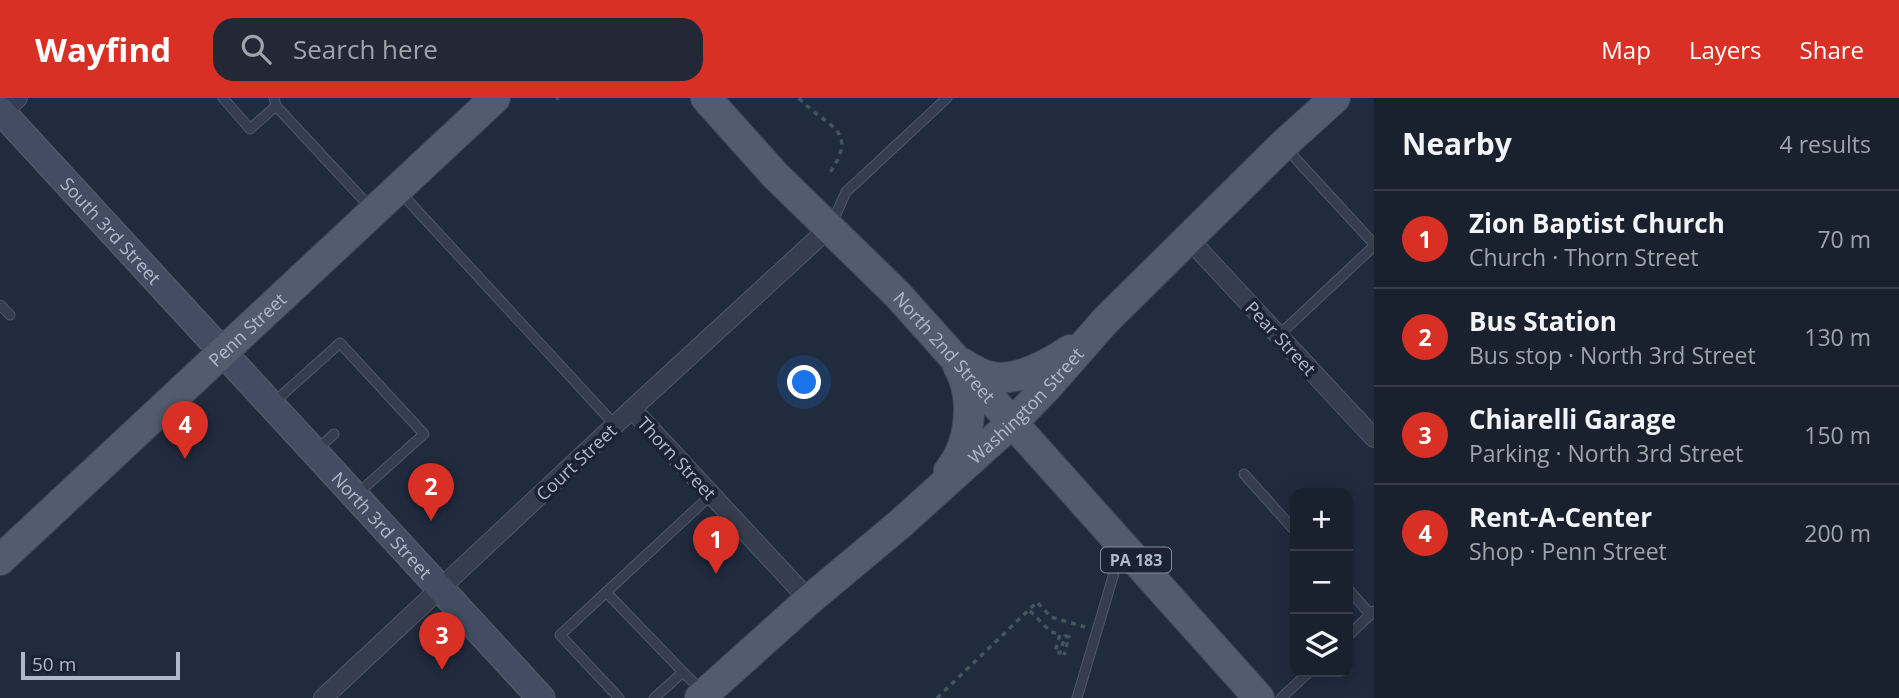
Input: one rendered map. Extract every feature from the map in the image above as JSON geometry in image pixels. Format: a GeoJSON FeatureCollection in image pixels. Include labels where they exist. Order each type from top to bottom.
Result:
{"type":"FeatureCollection","features":[{"type":"Feature","properties":{"kind":"main road","name":"Penn Street"},"geometry":{"type":"LineString","coordinates":[[0,560],[495,98]]}},
{"type":"Feature","properties":{"kind":"main road","name":"North 2nd Street"},"geometry":{"type":"LineString","coordinates":[[706,98],[775,174],[898,296],[1259,698]]}},
{"type":"Feature","properties":{"kind":"main road","name":"Washington Street"},"geometry":{"type":"LineString","coordinates":[[702,696],[1013,422],[1105,321],[1283,145],[1335,98]]}},
{"type":"Feature","properties":{"kind":"main road"},"geometry":{"type":"LineString","coordinates":[[953,357],[974,371],[994,378],[1014,376],[1052,362],[1105,321]]}},
{"type":"Feature","properties":{"kind":"main road"},"geometry":{"type":"LineString","coordinates":[[924,502],[954,465],[964,443],[969,415],[969,394],[964,375],[953,357]]}},
{"type":"Feature","properties":{"kind":"street","name":"South 3rd Street"},"geometry":{"type":"LineString","coordinates":[[5,109],[222,353]]}},
{"type":"Feature","properties":{"kind":"street","name":"Court Street"},"geometry":{"type":"LineString","coordinates":[[323,698],[830,227]]}},
{"type":"Feature","properties":{"kind":"street","name":"Pear Street"},"geometry":{"type":"LineString","coordinates":[[1188,238],[1374,438]]}},
{"type":"Feature","properties":{"kind":"street","name":"North 3rd Street"},"geometry":{"type":"LineString","coordinates":[[222,353],[541,698]]}},
{"type":"Feature","properties":{"kind":"street","name":"Thorn Street"},"geometry":{"type":"LineString","coordinates":[[632,409],[809,600]]}},
{"type":"Feature","properties":{"kind":"lane"},"geometry":{"type":"LineString","coordinates":[[223,98],[250,129],[275,102],[374,211]]}},
{"type":"Feature","properties":{"kind":"lane"},"geometry":{"type":"LineString","coordinates":[[830,227],[846,192],[947,98]]}},
{"type":"Feature","properties":{"kind":"lane"},"geometry":{"type":"LineString","coordinates":[[1279,335],[1374,245],[1283,145]]}},
{"type":"Feature","properties":{"kind":"lane"},"geometry":{"type":"LineString","coordinates":[[397,189],[615,425]]}},
{"type":"Feature","properties":{"kind":"lane"},"geometry":{"type":"LineString","coordinates":[[0,304],[10,315]]}},
{"type":"Feature","properties":{"kind":"lane"},"geometry":{"type":"LineString","coordinates":[[271,406],[340,342],[425,433],[354,496]]}},
{"type":"Feature","properties":{"kind":"lane"},"geometry":{"type":"LineString","coordinates":[[314,453],[334,434]]}},
{"type":"Feature","properties":{"kind":"lane"},"geometry":{"type":"LineString","coordinates":[[1244,474],[1290,525]]}},
{"type":"Feature","properties":{"kind":"lane"},"geometry":{"type":"LineString","coordinates":[[619,698],[561,635],[711,495]]}},
{"type":"Feature","properties":{"kind":"lane"},"geometry":{"type":"LineString","coordinates":[[1077,698],[1122,545]]}},
{"type":"Feature","properties":{"kind":"lane"},"geometry":{"type":"LineString","coordinates":[[606,592],[683,671],[702,696]]}},
{"type":"Feature","properties":{"kind":"lane"},"geometry":{"type":"LineString","coordinates":[[1353,594],[1372,613],[1353,631]]}},
{"type":"Feature","properties":{"kind":"lane"},"geometry":{"type":"LineString","coordinates":[[654,698],[683,671]]}},
{"type":"Feature","properties":{"kind":"lane"},"geometry":{"type":"LineString","coordinates":[[1281,698],[1304,677]]}},
{"type":"Feature","properties":{"kind":"path"},"geometry":{"type":"LineString","coordinates":[[799,98],[814,113],[831,124],[842,140],[839,160],[829,174]]}},
{"type":"Feature","properties":{"kind":"path"},"geometry":{"type":"LineString","coordinates":[[937,698],[1037,602],[1051,617],[1097,631]]}},
{"type":"Feature","properties":{"kind":"path"},"geometry":{"type":"LineString","coordinates":[[1029,610],[1051,632],[1060,634],[1055,652],[1060,653],[1065,636],[1069,637],[1065,655]]}},
{"type":"Feature","properties":{"kind":"place","name":"Rent-A-Center"},"geometry":{"type":"Point","coordinates":[185,459]}},
{"type":"Feature","properties":{"kind":"place","name":"Bus Station"},"geometry":{"type":"Point","coordinates":[431,521]}},
{"type":"Feature","properties":{"kind":"place","name":"Zion Baptist Church"},"geometry":{"type":"Point","coordinates":[716,574]}},
{"type":"Feature","properties":{"kind":"place","name":"Chiarelli Garage"},"geometry":{"type":"Point","coordinates":[442,670]}}]}
